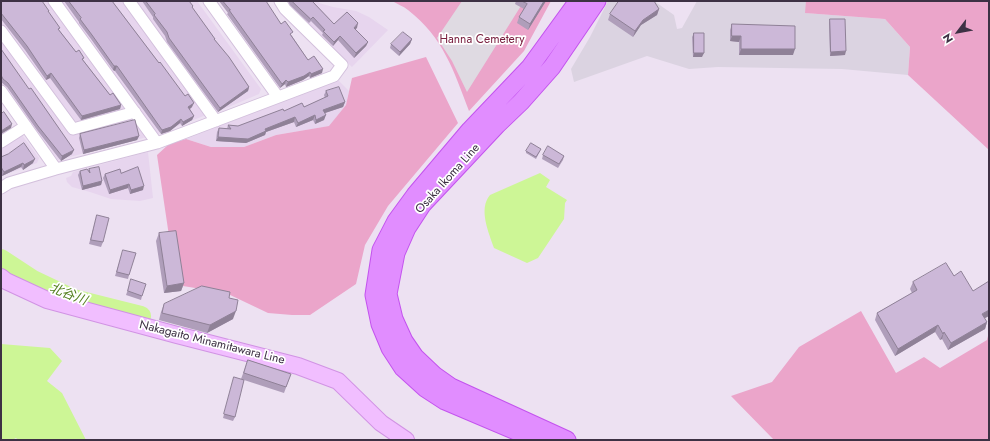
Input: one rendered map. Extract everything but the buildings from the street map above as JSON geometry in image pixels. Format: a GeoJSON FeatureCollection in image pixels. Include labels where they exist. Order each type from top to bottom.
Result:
{"type":"FeatureCollection","features":[{"type":"Feature","properties":{"kind":"main road","name":"Osaka Ikoma Line"},"geometry":{"type":"LineString","coordinates":[[567,440],[451,387],[434,375],[415,357],[404,341],[392,312],[388,294],[396,253],[407,228],[422,205],[492,119],[578,1]]}},
{"type":"Feature","properties":{"kind":"main road","name":"Osaka Ikoma Line"},"geometry":{"type":"LineString","coordinates":[[538,440],[445,401],[424,388],[403,368],[390,348],[380,324],[374,295],[381,250],[396,221],[415,195],[492,119],[521,102],[552,67],[597,1]]}},
{"type":"Feature","properties":{"kind":"main road","name":"Nakagaito Minamitawara Line"},"geometry":{"type":"LineString","coordinates":[[1,277],[6,281],[47,300],[298,366],[338,381],[381,423],[406,440]]}},
{"type":"Feature","properties":{"kind":"street"},"geometry":{"type":"LineString","coordinates":[[54,1],[158,143]]}},
{"type":"Feature","properties":{"kind":"street"},"geometry":{"type":"LineString","coordinates":[[129,1],[216,121]]}},
{"type":"Feature","properties":{"kind":"street"},"geometry":{"type":"LineString","coordinates":[[209,1],[278,97]]}},
{"type":"Feature","properties":{"kind":"street"},"geometry":{"type":"LineString","coordinates":[[1,188],[9,183],[56,169],[158,143],[334,76],[342,64],[285,9],[280,1]]}},
{"type":"Feature","properties":{"kind":"street"},"geometry":{"type":"LineString","coordinates":[[1,31],[73,129],[135,112]]}},
{"type":"Feature","properties":{"kind":"street"},"geometry":{"type":"LineString","coordinates":[[1,91],[56,169]]}},
{"type":"Feature","properties":{"kind":"street"},"geometry":{"type":"LineString","coordinates":[[1,142],[26,126]]}},
{"type":"Feature","properties":{"kind":"shaded area"},"geometry":{"type":"Polygon","coordinates":[[[1,1],[48,1],[125,105],[122,111],[78,122],[73,120],[1,22],[1,1]]]}},
{"type":"Feature","properties":{"kind":"shaded area"},"geometry":{"type":"Polygon","coordinates":[[[60,1],[123,1],[206,115],[158,134],[60,1]]]}},
{"type":"Feature","properties":{"kind":"shaded area"},"geometry":{"type":"Polygon","coordinates":[[[135,1],[197,1],[261,89],[259,94],[217,112],[135,1]]]}},
{"type":"Feature","properties":{"kind":"shaded area"},"geometry":{"type":"Polygon","coordinates":[[[284,1],[318,1],[319,3],[333,7],[356,11],[369,17],[388,30],[352,67],[286,5],[284,1]]]}},
{"type":"Feature","properties":{"kind":"shaded area"},"geometry":{"type":"Polygon","coordinates":[[[462,1],[524,1],[467,92],[452,61],[437,38],[462,1]]]}},
{"type":"Feature","properties":{"kind":"shaded area"},"geometry":{"type":"Polygon","coordinates":[[[608,1],[654,1],[674,15],[677,29],[682,28],[697,1],[806,1],[806,13],[885,19],[910,47],[908,75],[842,69],[718,67],[689,69],[647,56],[574,82],[571,69],[590,37],[608,1]]]}},
{"type":"Feature","properties":{"kind":"shaded area"},"geometry":{"type":"Polygon","coordinates":[[[1,37],[71,133],[130,119],[135,120],[147,137],[58,160],[1,82],[1,37]]]}},
{"type":"Feature","properties":{"kind":"shaded area"},"geometry":{"type":"Polygon","coordinates":[[[338,80],[349,91],[346,105],[330,126],[276,135],[244,147],[211,147],[186,139],[338,80]]]}},
{"type":"Feature","properties":{"kind":"shaded area"},"geometry":{"type":"Polygon","coordinates":[[[22,135],[39,158],[37,163],[1,176],[1,149],[22,135]]]}},
{"type":"Feature","properties":{"kind":"shaded area"},"geometry":{"type":"Polygon","coordinates":[[[148,152],[153,198],[140,201],[111,199],[72,187],[67,182],[66,178],[71,176],[73,172],[148,152]]]}},
{"type":"Feature","properties":{"kind":"shaded area"},"geometry":{"type":"Polygon","coordinates":[[[540,173],[550,180],[546,187],[567,200],[565,203],[564,219],[538,258],[527,263],[494,248],[487,228],[485,207],[490,195],[540,173]]]}},
{"type":"Feature","properties":{"kind":"shaded area"},"geometry":{"type":"Polygon","coordinates":[[[1,344],[50,348],[62,361],[47,381],[62,393],[86,440],[18,440],[16,438],[12,440],[1,440],[1,344]]]}},
{"type":"Feature","properties":{"kind":"green space","name":"Hanna Cemetery"},"geometry":{"type":"Polygon","coordinates":[[[392,1],[551,1],[524,51],[469,111],[458,82],[439,43],[420,20],[406,9],[392,1]]]}},
{"type":"Feature","properties":{"kind":"green space"},"geometry":{"type":"Polygon","coordinates":[[[806,1],[989,1],[989,150],[908,75],[910,47],[885,19],[805,13],[806,1]]]}},
{"type":"Feature","properties":{"kind":"green space"},"geometry":{"type":"Polygon","coordinates":[[[426,57],[458,123],[388,206],[365,245],[356,284],[310,315],[268,313],[226,293],[183,286],[173,263],[157,155],[169,144],[186,139],[211,147],[244,147],[276,135],[329,126],[346,105],[352,78],[426,57]]]}},
{"type":"Feature","properties":{"kind":"green space"},"geometry":{"type":"Polygon","coordinates":[[[861,311],[896,373],[924,357],[940,368],[987,340],[989,332],[989,440],[774,440],[731,396],[772,382],[799,347],[861,311]]]}},
{"type":"Feature","properties":{"kind":"waterway","name":"北谷川"},"geometry":{"type":"LineString","coordinates":[[1,259],[33,280],[73,299],[141,316]]}}]}
